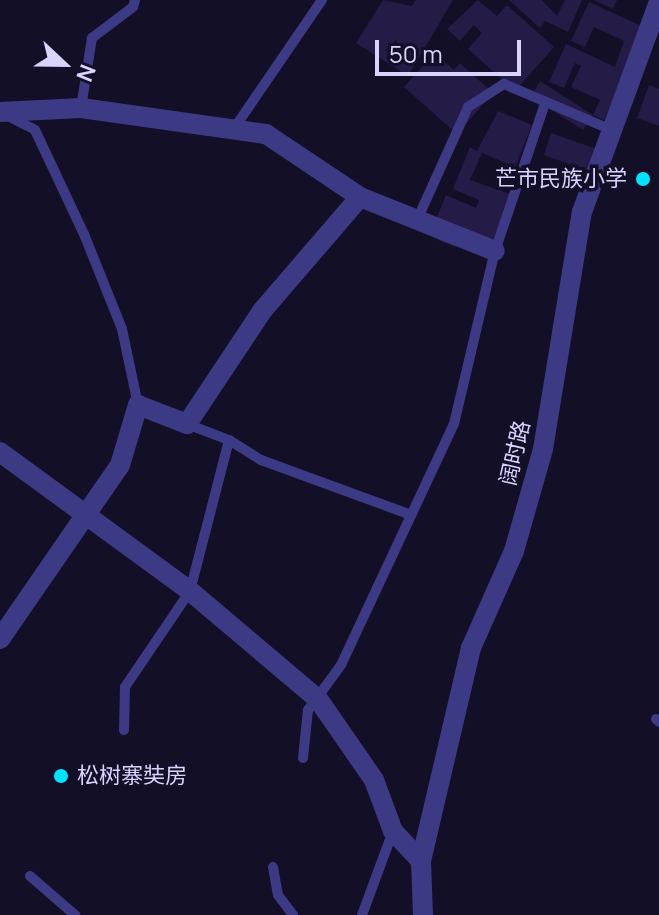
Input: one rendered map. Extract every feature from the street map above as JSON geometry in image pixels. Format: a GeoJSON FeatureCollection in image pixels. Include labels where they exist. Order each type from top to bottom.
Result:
{"type":"FeatureCollection","features":[{"type":"Feature","properties":{"kind":"street","name":"阔时路"},"geometry":{"type":"LineString","coordinates":[[423,915],[421,861],[471,648],[514,551],[543,449],[582,212],[659,2]]}},
{"type":"Feature","properties":{"kind":"street"},"geometry":{"type":"LineString","coordinates":[[0,112],[81,108],[235,127],[266,134],[360,197],[495,251]]}},
{"type":"Feature","properties":{"kind":"street"},"geometry":{"type":"LineString","coordinates":[[0,639],[120,465],[138,405],[187,424],[262,311],[360,197]]}},
{"type":"Feature","properties":{"kind":"street"},"geometry":{"type":"LineString","coordinates":[[0,452],[89,513],[190,591],[318,699],[374,780],[393,831],[421,861]]}},
{"type":"Feature","properties":{"kind":"lane"},"geometry":{"type":"LineString","coordinates":[[81,108],[92,38],[133,7],[135,0]]}},
{"type":"Feature","properties":{"kind":"lane"},"geometry":{"type":"LineString","coordinates":[[235,127],[322,0]]}},
{"type":"Feature","properties":{"kind":"lane"},"geometry":{"type":"LineString","coordinates":[[417,220],[468,107],[504,84],[612,130]]}},
{"type":"Feature","properties":{"kind":"lane"},"geometry":{"type":"LineString","coordinates":[[303,758],[308,710],[341,665],[454,424],[495,251],[545,103]]}},
{"type":"Feature","properties":{"kind":"lane"},"geometry":{"type":"LineString","coordinates":[[0,112],[35,130],[60,181],[122,329],[138,405]]}},
{"type":"Feature","properties":{"kind":"lane"},"geometry":{"type":"LineString","coordinates":[[187,424],[229,440],[261,460],[411,515]]}},
{"type":"Feature","properties":{"kind":"lane"},"geometry":{"type":"LineString","coordinates":[[124,730],[125,687],[190,591],[229,440]]}},
{"type":"Feature","properties":{"kind":"lane"},"geometry":{"type":"LineString","coordinates":[[362,915],[393,831]]}},
{"type":"Feature","properties":{"kind":"lane"},"geometry":{"type":"LineString","coordinates":[[273,867],[278,895],[293,915]]}},
{"type":"Feature","properties":{"kind":"lane"},"geometry":{"type":"LineString","coordinates":[[30,876],[75,915]]}},
{"type":"Feature","properties":{"kind":"building"},"geometry":{"type":"Polygon","coordinates":[[[383,0],[412,6],[416,0],[453,0],[408,76],[356,43],[383,0]]]}},
{"type":"Feature","properties":{"kind":"building"},"geometry":{"type":"Polygon","coordinates":[[[478,0],[497,16],[507,5],[554,47],[515,91],[468,49],[482,33],[474,25],[460,41],[447,29],[478,0]]]}},
{"type":"Feature","properties":{"kind":"building"},"geometry":{"type":"Polygon","coordinates":[[[509,0],[542,0],[557,16],[565,0],[582,0],[568,32],[545,21],[540,28],[509,0]]]}},
{"type":"Feature","properties":{"kind":"building"},"geometry":{"type":"Polygon","coordinates":[[[594,0],[617,0],[613,9],[594,0]]]}},
{"type":"Feature","properties":{"kind":"building"},"geometry":{"type":"Polygon","coordinates":[[[589,2],[646,28],[604,120],[593,115],[600,100],[571,87],[581,66],[575,63],[564,88],[549,82],[566,44],[615,67],[624,41],[594,27],[585,47],[571,41],[589,2]]]}},
{"type":"Feature","properties":{"kind":"building"},"geometry":{"type":"Polygon","coordinates":[[[428,60],[436,67],[442,60],[454,70],[460,63],[493,93],[457,134],[404,87],[428,60]]]}},
{"type":"Feature","properties":{"kind":"building"},"geometry":{"type":"Polygon","coordinates":[[[540,81],[593,115],[583,130],[531,97],[540,81]]]}},
{"type":"Feature","properties":{"kind":"building"},"geometry":{"type":"Polygon","coordinates":[[[649,85],[659,89],[659,126],[637,118],[649,85]]]}},
{"type":"Feature","properties":{"kind":"building"},"geometry":{"type":"Polygon","coordinates":[[[498,111],[532,125],[515,167],[482,153],[470,180],[510,194],[503,210],[511,213],[494,256],[459,238],[455,247],[438,240],[443,231],[433,227],[446,195],[476,208],[479,200],[453,189],[470,147],[477,151],[498,111]]]}},
{"type":"Feature","properties":{"kind":"building"},"geometry":{"type":"Polygon","coordinates":[[[551,133],[600,150],[591,172],[544,155],[551,133]]]}},
{"type":"Feature","properties":{"kind":"place","name":"芒市民族小学"},"geometry":{"type":"Point","coordinates":[643,179]}},
{"type":"Feature","properties":{"kind":"place","name":"松树寨奘房"},"geometry":{"type":"Point","coordinates":[61,776]}}]}
